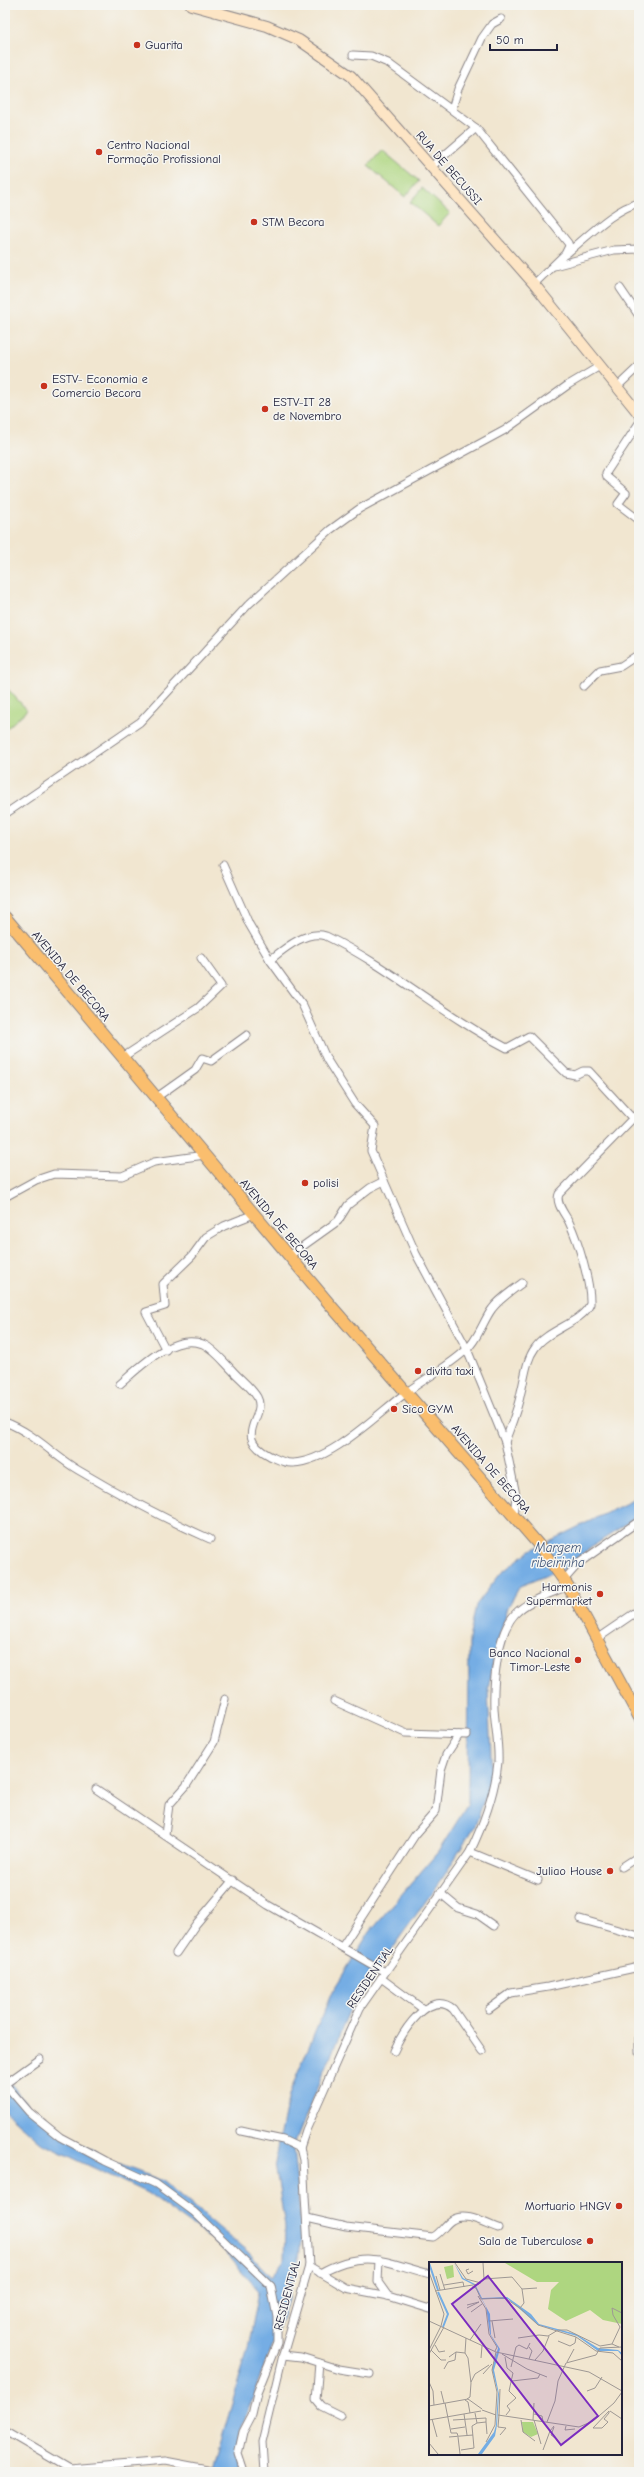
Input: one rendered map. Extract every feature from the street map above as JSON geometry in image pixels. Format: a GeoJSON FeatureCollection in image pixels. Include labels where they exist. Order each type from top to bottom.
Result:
{"type":"FeatureCollection","features":[{"type":"Feature","properties":{"kind":"main road","name":"AVENIDA DE BECORA"},"geometry":{"type":"LineString","coordinates":[[5,917],[289,1256],[538,1544],[564,1581]]}},
{"type":"Feature","properties":{"kind":"main road"},"geometry":{"type":"LineString","coordinates":[[564,1581],[598,1638],[639,1717]]}},
{"type":"Feature","properties":{"kind":"street","name":"RUA DE BECUSSI"},"geometry":{"type":"LineString","coordinates":[[191,5],[267,26],[299,40],[323,55],[351,76],[534,284],[618,386],[639,414]]}},
{"type":"Feature","properties":{"kind":"street"},"geometry":{"type":"LineString","coordinates":[[452,109],[458,89],[482,38],[492,24],[501,19]]}},
{"type":"Feature","properties":{"kind":"street"},"geometry":{"type":"LineString","coordinates":[[353,55],[380,59],[452,109],[476,128],[566,238],[569,246],[565,254]]}},
{"type":"Feature","properties":{"kind":"street"},"geometry":{"type":"LineString","coordinates":[[431,167],[476,128]]}},
{"type":"Feature","properties":{"kind":"street"},"geometry":{"type":"LineString","coordinates":[[534,284],[565,254],[613,215],[623,208],[639,203]]}},
{"type":"Feature","properties":{"kind":"street"},"geometry":{"type":"LineString","coordinates":[[554,266],[614,250],[639,249]]}},
{"type":"Feature","properties":{"kind":"street"},"geometry":{"type":"LineString","coordinates":[[620,288],[639,316]]}},
{"type":"Feature","properties":{"kind":"street"},"geometry":{"type":"LineString","coordinates":[[5,814],[140,722],[249,604],[330,530],[359,509],[505,430],[568,385],[600,366]]}},
{"type":"Feature","properties":{"kind":"street"},"geometry":{"type":"LineString","coordinates":[[618,386],[639,366]]}},
{"type":"Feature","properties":{"kind":"street"},"geometry":{"type":"LineString","coordinates":[[639,423],[606,473],[607,477],[626,493],[618,504],[639,520]]}},
{"type":"Feature","properties":{"kind":"street"},"geometry":{"type":"LineString","coordinates":[[584,686],[600,670],[621,666],[639,654]]}},
{"type":"Feature","properties":{"kind":"street"},"geometry":{"type":"LineString","coordinates":[[223,865],[249,924],[270,960],[302,1004],[327,1060],[355,1104],[375,1126],[371,1150],[416,1254],[467,1349],[505,1442],[516,1496],[514,1517]]}},
{"type":"Feature","properties":{"kind":"street"},"geometry":{"type":"LineString","coordinates":[[270,960],[308,935],[318,933],[326,936],[372,960],[448,1014],[507,1048],[529,1036],[566,1073],[575,1075],[583,1071],[589,1071],[633,1119]]}},
{"type":"Feature","properties":{"kind":"street"},"geometry":{"type":"LineString","coordinates":[[123,1057],[198,1008],[221,986],[201,958]]}},
{"type":"Feature","properties":{"kind":"street"},"geometry":{"type":"LineString","coordinates":[[156,1097],[195,1070],[202,1058],[211,1061],[247,1035]]}},
{"type":"Feature","properties":{"kind":"street"},"geometry":{"type":"LineString","coordinates":[[505,1442],[516,1412],[528,1361],[534,1349],[544,1338],[582,1314],[590,1304],[590,1292],[581,1259],[573,1231],[558,1201],[559,1194],[639,1112]]}},
{"type":"Feature","properties":{"kind":"street"},"geometry":{"type":"LineString","coordinates":[[5,1197],[54,1174],[122,1176],[154,1162],[205,1155]]}},
{"type":"Feature","properties":{"kind":"street"},"geometry":{"type":"LineString","coordinates":[[289,1256],[338,1221],[348,1205],[370,1188],[384,1181]]}},
{"type":"Feature","properties":{"kind":"street"},"geometry":{"type":"LineString","coordinates":[[166,1350],[146,1312],[165,1306],[163,1284],[192,1256],[206,1237],[224,1226],[254,1214]]}},
{"type":"Feature","properties":{"kind":"street"},"geometry":{"type":"LineString","coordinates":[[120,1384],[145,1362],[166,1350],[185,1341],[204,1344],[221,1358],[257,1398],[258,1409],[252,1426],[251,1437],[260,1451],[282,1462],[292,1464],[310,1460],[346,1441],[407,1392],[467,1349],[493,1307],[522,1283]]}},
{"type":"Feature","properties":{"kind":"street"},"geometry":{"type":"LineString","coordinates":[[5,1422],[23,1430],[78,1470],[177,1524],[210,1539]]}},
{"type":"Feature","properties":{"kind":"street"},"geometry":{"type":"LineString","coordinates":[[564,1581],[579,1563],[639,1520]]}},
{"type":"Feature","properties":{"kind":"street","name":"RESIDENTIAL"},"geometry":{"type":"LineString","coordinates":[[264,2472],[262,2442],[282,2355],[309,2266],[303,2160],[300,2148],[306,2130],[360,2008],[382,1973],[470,1852],[481,1830],[492,1798],[498,1761],[494,1696],[504,1633],[513,1616],[519,1610],[564,1581]]}},
{"type":"Feature","properties":{"kind":"street"},"geometry":{"type":"LineString","coordinates":[[598,1638],[639,1610]]}},
{"type":"Feature","properties":{"kind":"street"},"geometry":{"type":"LineString","coordinates":[[165,1834],[169,1805],[186,1786],[214,1742],[225,1699]]}},
{"type":"Feature","properties":{"kind":"street"},"geometry":{"type":"LineString","coordinates":[[334,1701],[405,1732],[468,1735]]}},
{"type":"Feature","properties":{"kind":"street"},"geometry":{"type":"LineString","coordinates":[[342,1947],[411,1841],[436,1811],[441,1770],[446,1755],[459,1735]]}},
{"type":"Feature","properties":{"kind":"street"},"geometry":{"type":"LineString","coordinates":[[96,1788],[268,1905],[342,1947],[382,1973],[423,2009]]}},
{"type":"Feature","properties":{"kind":"street"},"geometry":{"type":"LineString","coordinates":[[470,1852],[538,1880]]}},
{"type":"Feature","properties":{"kind":"street"},"geometry":{"type":"LineString","coordinates":[[622,1867],[639,1856]]}},
{"type":"Feature","properties":{"kind":"street"},"geometry":{"type":"LineString","coordinates":[[176,1953],[196,1924],[233,1880]]}},
{"type":"Feature","properties":{"kind":"street"},"geometry":{"type":"LineString","coordinates":[[440,1893],[458,1908],[477,1914],[494,1926]]}},
{"type":"Feature","properties":{"kind":"street"},"geometry":{"type":"LineString","coordinates":[[580,1919],[639,1936]]}},
{"type":"Feature","properties":{"kind":"street"},"geometry":{"type":"LineString","coordinates":[[490,2009],[511,1993],[548,1987],[639,1967]]}},
{"type":"Feature","properties":{"kind":"street"},"geometry":{"type":"LineString","coordinates":[[394,2051],[401,2036],[423,2009],[440,2004],[450,2006],[482,2052]]}},
{"type":"Feature","properties":{"kind":"street"},"geometry":{"type":"LineString","coordinates":[[639,2014],[639,2052]]}},
{"type":"Feature","properties":{"kind":"street"},"geometry":{"type":"LineString","coordinates":[[40,2059],[5,2084],[29,2112],[60,2136],[105,2161],[156,2184],[194,2212],[271,2286],[277,2317],[277,2343],[257,2393],[252,2415],[243,2432],[238,2454],[244,2472]]}},
{"type":"Feature","properties":{"kind":"street"},"geometry":{"type":"LineString","coordinates":[[241,2131],[283,2140],[300,2148]]}},
{"type":"Feature","properties":{"kind":"street"},"geometry":{"type":"LineString","coordinates":[[307,2218],[346,2226],[420,2237],[433,2237],[453,2219],[459,2217],[471,2218],[498,2228]]}},
{"type":"Feature","properties":{"kind":"street"},"geometry":{"type":"LineString","coordinates":[[320,2273],[347,2260],[379,2260],[429,2274]]}},
{"type":"Feature","properties":{"kind":"street"},"geometry":{"type":"LineString","coordinates":[[379,2260],[378,2282],[388,2296]]}},
{"type":"Feature","properties":{"kind":"street"},"geometry":{"type":"LineString","coordinates":[[309,2266],[346,2288],[388,2296],[429,2309]]}},
{"type":"Feature","properties":{"kind":"street"},"geometry":{"type":"LineString","coordinates":[[282,2355],[301,2357],[339,2369],[370,2374]]}},
{"type":"Feature","properties":{"kind":"street"},"geometry":{"type":"LineString","coordinates":[[319,2363],[316,2400],[321,2406],[341,2416]]}},
{"type":"Feature","properties":{"kind":"street"},"geometry":{"type":"LineString","coordinates":[[5,2431],[69,2470],[138,2468],[165,2462],[210,2470]]}},
{"type":"Feature","properties":{"kind":"green space"},"geometry":{"type":"Polygon","coordinates":[[[382,150],[419,181],[405,197],[368,166],[382,150]]]}},
{"type":"Feature","properties":{"kind":"green space"},"geometry":{"type":"Polygon","coordinates":[[[422,188],[450,213],[438,226],[410,202],[422,188]]]}},
{"type":"Feature","properties":{"kind":"green space"},"geometry":{"type":"Polygon","coordinates":[[[5,686],[27,710],[5,730],[5,686]]]}},
{"type":"Feature","properties":{"kind":"water","name":"Margem ribeirinha"},"geometry":{"type":"Polygon","coordinates":[[[639,1497],[639,1515],[586,1551],[568,1567],[520,1586],[508,1607],[495,1651],[488,1689],[492,1778],[475,1826],[444,1876],[352,2004],[293,2148],[302,2234],[299,2258],[283,2316],[240,2432],[238,2454],[239,2472],[212,2472],[248,2349],[259,2291],[220,2246],[147,2193],[41,2143],[5,2111],[5,2076],[29,2107],[44,2122],[110,2161],[163,2181],[248,2252],[271,2277],[284,2260],[285,2227],[275,2163],[289,2094],[332,1992],[370,1931],[438,1852],[468,1804],[469,1639],[476,1605],[501,1573],[529,1551],[639,1497]]]}},
{"type":"Feature","properties":{"kind":"place","name":"Guarita"},"geometry":{"type":"Point","coordinates":[137,45]}},
{"type":"Feature","properties":{"kind":"place","name":"Centro Nacional Formação Profissional"},"geometry":{"type":"Point","coordinates":[99,152]}},
{"type":"Feature","properties":{"kind":"place","name":"STM Becora"},"geometry":{"type":"Point","coordinates":[254,222]}},
{"type":"Feature","properties":{"kind":"place","name":"ESTV- Economia e Comercio Becora"},"geometry":{"type":"Point","coordinates":[44,386]}},
{"type":"Feature","properties":{"kind":"place","name":"ESTV-IT 28 de Novembro"},"geometry":{"type":"Point","coordinates":[265,409]}},
{"type":"Feature","properties":{"kind":"place","name":"polisi"},"geometry":{"type":"Point","coordinates":[305,1183]}},
{"type":"Feature","properties":{"kind":"place","name":"divita taxi"},"geometry":{"type":"Point","coordinates":[418,1371]}},
{"type":"Feature","properties":{"kind":"place","name":"Sico GYM"},"geometry":{"type":"Point","coordinates":[394,1409]}},
{"type":"Feature","properties":{"kind":"place","name":"Harmonis Supermarket"},"geometry":{"type":"Point","coordinates":[600,1594]}},
{"type":"Feature","properties":{"kind":"place","name":"Banco Nacional Timor-Leste"},"geometry":{"type":"Point","coordinates":[578,1660]}},
{"type":"Feature","properties":{"kind":"place","name":"Juliao House"},"geometry":{"type":"Point","coordinates":[610,1871]}},
{"type":"Feature","properties":{"kind":"place","name":"Mortuario HNGV"},"geometry":{"type":"Point","coordinates":[619,2206]}},
{"type":"Feature","properties":{"kind":"place","name":"Sala de Tuberculose"},"geometry":{"type":"Point","coordinates":[590,2241]}}]}
